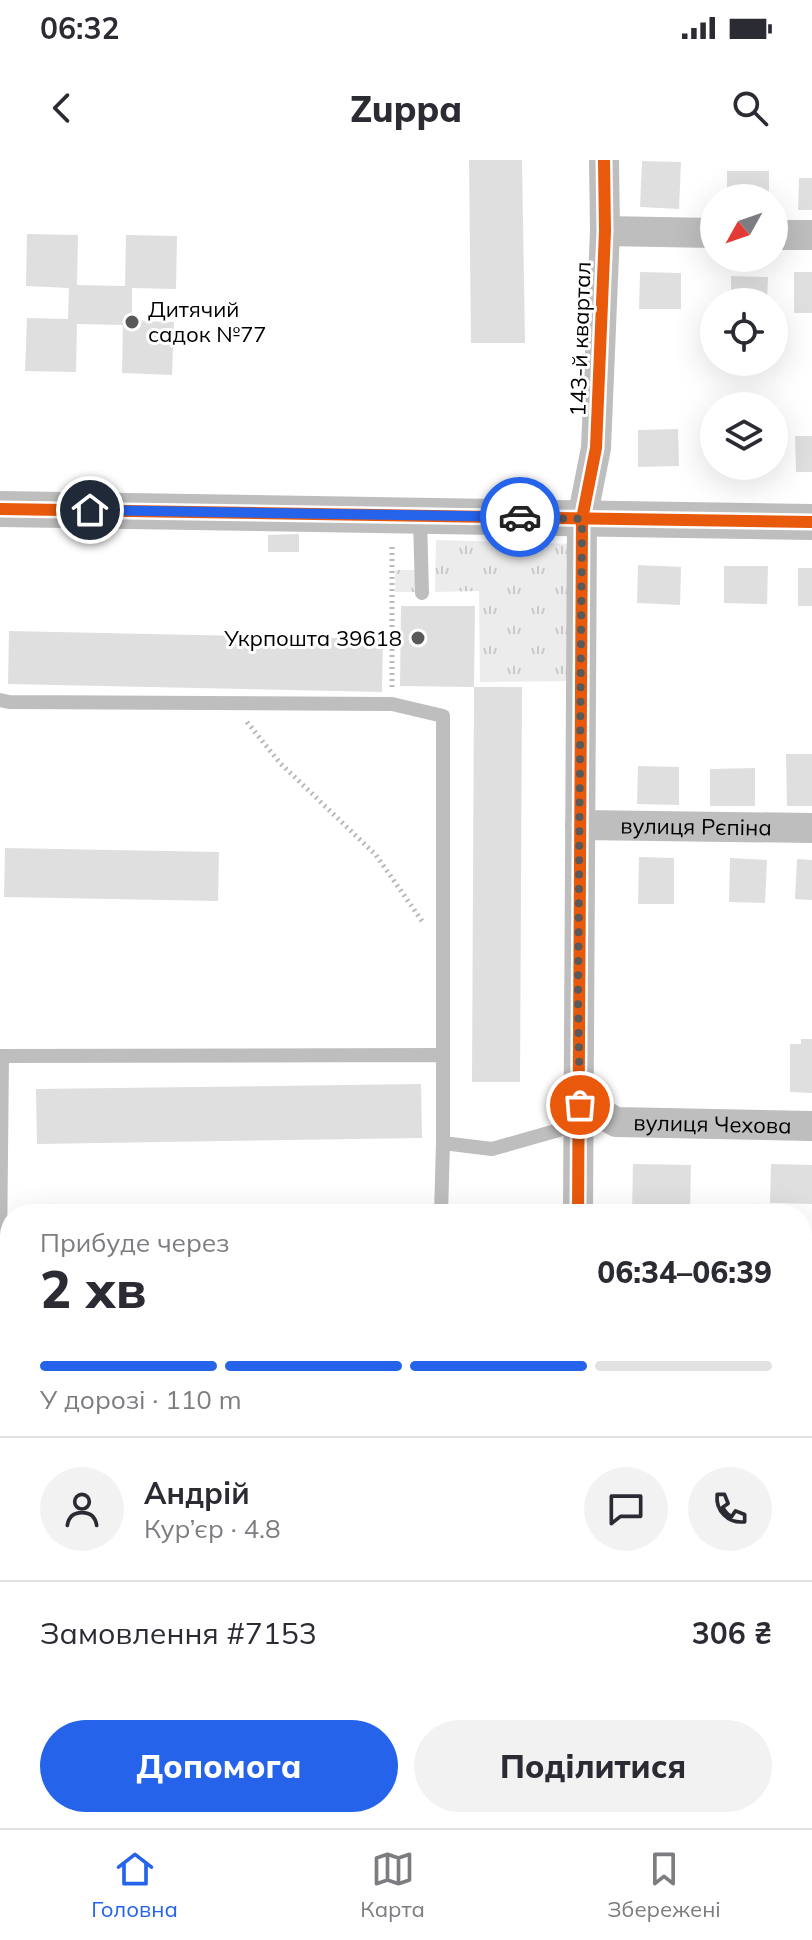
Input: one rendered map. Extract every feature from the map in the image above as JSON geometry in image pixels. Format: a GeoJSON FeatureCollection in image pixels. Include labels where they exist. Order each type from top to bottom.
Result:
{"type":"FeatureCollection","features":[{"type":"Feature","properties":{"kind":"street","name":"143-й квартал"},"geometry":{"type":"LineString","coordinates":[[578,1204],[582,519],[596,448],[605,231],[604,160]]}},
{"type":"Feature","properties":{"kind":"street"},"geometry":{"type":"LineString","coordinates":[[605,231],[700,233]]}},
{"type":"Feature","properties":{"kind":"street"},"geometry":{"type":"LineString","coordinates":[[788,235],[812,235]]}},
{"type":"Feature","properties":{"kind":"street"},"geometry":{"type":"LineString","coordinates":[[0,509],[812,522]]}},
{"type":"Feature","properties":{"kind":"street","name":"вулиця Рєпіна"},"geometry":{"type":"LineString","coordinates":[[580,825],[812,828]]}},
{"type":"Feature","properties":{"kind":"street","name":"вулиця Чехова"},"geometry":{"type":"LineString","coordinates":[[581,1087],[593,1109],[616,1122],[812,1126]]}},
{"type":"Feature","properties":{"kind":"lane"},"geometry":{"type":"LineString","coordinates":[[406,515],[422,593]]}},
{"type":"Feature","properties":{"kind":"lane"},"geometry":{"type":"LineString","coordinates":[[0,700],[392,704],[443,716],[441,1204]]}},
{"type":"Feature","properties":{"kind":"lane"},"geometry":{"type":"LineString","coordinates":[[0,1204],[1,1056],[443,1055]]}},
{"type":"Feature","properties":{"kind":"lane"},"geometry":{"type":"LineString","coordinates":[[443,1143],[492,1149],[580,1123]]}},
{"type":"Feature","properties":{"kind":"path"},"geometry":{"type":"LineString","coordinates":[[392,704],[406,515]]}},
{"type":"Feature","properties":{"kind":"path"},"geometry":{"type":"LineString","coordinates":[[232,703],[280,763],[376,855],[443,951]]}},
{"type":"Feature","properties":{"kind":"green space"},"geometry":{"type":"Polygon","coordinates":[[[436,540],[578,544],[576,681],[480,682],[479,591],[435,592],[436,540]]]}},
{"type":"Feature","properties":{"kind":"green space"},"geometry":{"type":"Polygon","coordinates":[[[395,570],[416,570],[416,592],[395,592],[395,570]]]}},
{"type":"Feature","properties":{"kind":"building"},"geometry":{"type":"Polygon","coordinates":[[[469,160],[522,160],[525,343],[471,343],[469,160]]]}},
{"type":"Feature","properties":{"kind":"building"},"geometry":{"type":"Polygon","coordinates":[[[642,161],[681,162],[679,209],[640,207],[642,161]]]}},
{"type":"Feature","properties":{"kind":"building"},"geometry":{"type":"Polygon","coordinates":[[[727,171],[769,171],[769,184],[727,184],[727,171]]]}},
{"type":"Feature","properties":{"kind":"building"},"geometry":{"type":"Polygon","coordinates":[[[799,178],[812,178],[812,210],[798,210],[799,178]]]}},
{"type":"Feature","properties":{"kind":"building"},"geometry":{"type":"Polygon","coordinates":[[[27,234],[78,235],[77,285],[125,286],[126,235],[177,236],[176,289],[132,288],[132,321],[174,322],[172,375],[122,373],[123,325],[77,324],[76,372],[25,371],[27,318],[68,319],[69,288],[26,286],[27,234]]]}},
{"type":"Feature","properties":{"kind":"building"},"geometry":{"type":"Polygon","coordinates":[[[640,272],[681,273],[681,309],[639,309],[640,272]]]}},
{"type":"Feature","properties":{"kind":"building"},"geometry":{"type":"Polygon","coordinates":[[[794,272],[812,272],[812,313],[794,313],[794,272]]]}},
{"type":"Feature","properties":{"kind":"building"},"geometry":{"type":"Polygon","coordinates":[[[731,276],[768,277],[768,288],[731,288],[731,276]]]}},
{"type":"Feature","properties":{"kind":"building"},"geometry":{"type":"Polygon","coordinates":[[[678,429],[679,466],[638,467],[638,430],[678,429]]]}},
{"type":"Feature","properties":{"kind":"building"},"geometry":{"type":"Polygon","coordinates":[[[795,436],[812,436],[812,472],[796,472],[795,436]]]}},
{"type":"Feature","properties":{"kind":"building"},"geometry":{"type":"Polygon","coordinates":[[[299,534],[299,552],[268,552],[268,535],[299,534]]]}},
{"type":"Feature","properties":{"kind":"building"},"geometry":{"type":"Polygon","coordinates":[[[638,565],[681,567],[680,605],[637,603],[638,565]]]}},
{"type":"Feature","properties":{"kind":"building"},"geometry":{"type":"Polygon","coordinates":[[[724,566],[768,566],[767,604],[724,603],[724,566]]]}},
{"type":"Feature","properties":{"kind":"building"},"geometry":{"type":"Polygon","coordinates":[[[798,568],[812,568],[812,606],[798,606],[798,568]]]}},
{"type":"Feature","properties":{"kind":"building"},"geometry":{"type":"Polygon","coordinates":[[[401,606],[475,606],[474,687],[400,686],[401,606]]]}},
{"type":"Feature","properties":{"kind":"building"},"geometry":{"type":"Polygon","coordinates":[[[9,631],[383,639],[382,692],[8,684],[9,631]]]}},
{"type":"Feature","properties":{"kind":"building"},"geometry":{"type":"Polygon","coordinates":[[[474,687],[522,687],[520,1082],[472,1082],[474,687]]]}},
{"type":"Feature","properties":{"kind":"building"},"geometry":{"type":"Polygon","coordinates":[[[786,754],[812,754],[812,806],[787,806],[786,754]]]}},
{"type":"Feature","properties":{"kind":"building"},"geometry":{"type":"Polygon","coordinates":[[[638,766],[679,767],[679,805],[637,804],[638,766]]]}},
{"type":"Feature","properties":{"kind":"building"},"geometry":{"type":"Polygon","coordinates":[[[755,768],[755,806],[710,806],[710,769],[755,768]]]}},
{"type":"Feature","properties":{"kind":"building"},"geometry":{"type":"Polygon","coordinates":[[[5,848],[219,852],[218,901],[4,897],[5,848]]]}},
{"type":"Feature","properties":{"kind":"building"},"geometry":{"type":"Polygon","coordinates":[[[639,857],[674,858],[674,904],[638,904],[639,857]]]}},
{"type":"Feature","properties":{"kind":"building"},"geometry":{"type":"Polygon","coordinates":[[[730,858],[767,860],[765,903],[729,902],[730,858]]]}},
{"type":"Feature","properties":{"kind":"building"},"geometry":{"type":"Polygon","coordinates":[[[797,859],[812,860],[812,900],[795,899],[797,859]]]}},
{"type":"Feature","properties":{"kind":"building"},"geometry":{"type":"Polygon","coordinates":[[[801,1039],[812,1039],[812,1093],[790,1092],[790,1044],[801,1044],[801,1039]]]}},
{"type":"Feature","properties":{"kind":"building"},"geometry":{"type":"Polygon","coordinates":[[[421,1084],[422,1138],[37,1144],[36,1089],[421,1084]]]}},
{"type":"Feature","properties":{"kind":"building"},"geometry":{"type":"Polygon","coordinates":[[[633,1164],[691,1165],[690,1204],[632,1204],[633,1164]]]}},
{"type":"Feature","properties":{"kind":"building"},"geometry":{"type":"Polygon","coordinates":[[[771,1164],[812,1165],[812,1204],[770,1203],[771,1164]]]}},
{"type":"Feature","properties":{"kind":"cycle path"},"geometry":{"type":"LineString","coordinates":[[578,1204],[582,519],[596,448],[605,231],[604,160]]}},
{"type":"Feature","properties":{"kind":"cycle path"},"geometry":{"type":"LineString","coordinates":[[0,509],[812,522]]}},
{"type":"Feature","properties":{"kind":"way so far"},"geometry":{"type":"LineString","coordinates":[[520,517],[582,519],[580,1105]]}},
{"type":"Feature","properties":{"kind":"place","name":"Дитячий садок №77"},"geometry":{"type":"Point","coordinates":[132,322]}},
{"type":"Feature","properties":{"kind":"place","name":"Укрпошта 39618"},"geometry":{"type":"Point","coordinates":[418,638]}},
{"type":"Feature","properties":{"kind":"route"},"geometry":{"type":"LineString","coordinates":[[90,510],[520,517]]}}]}
